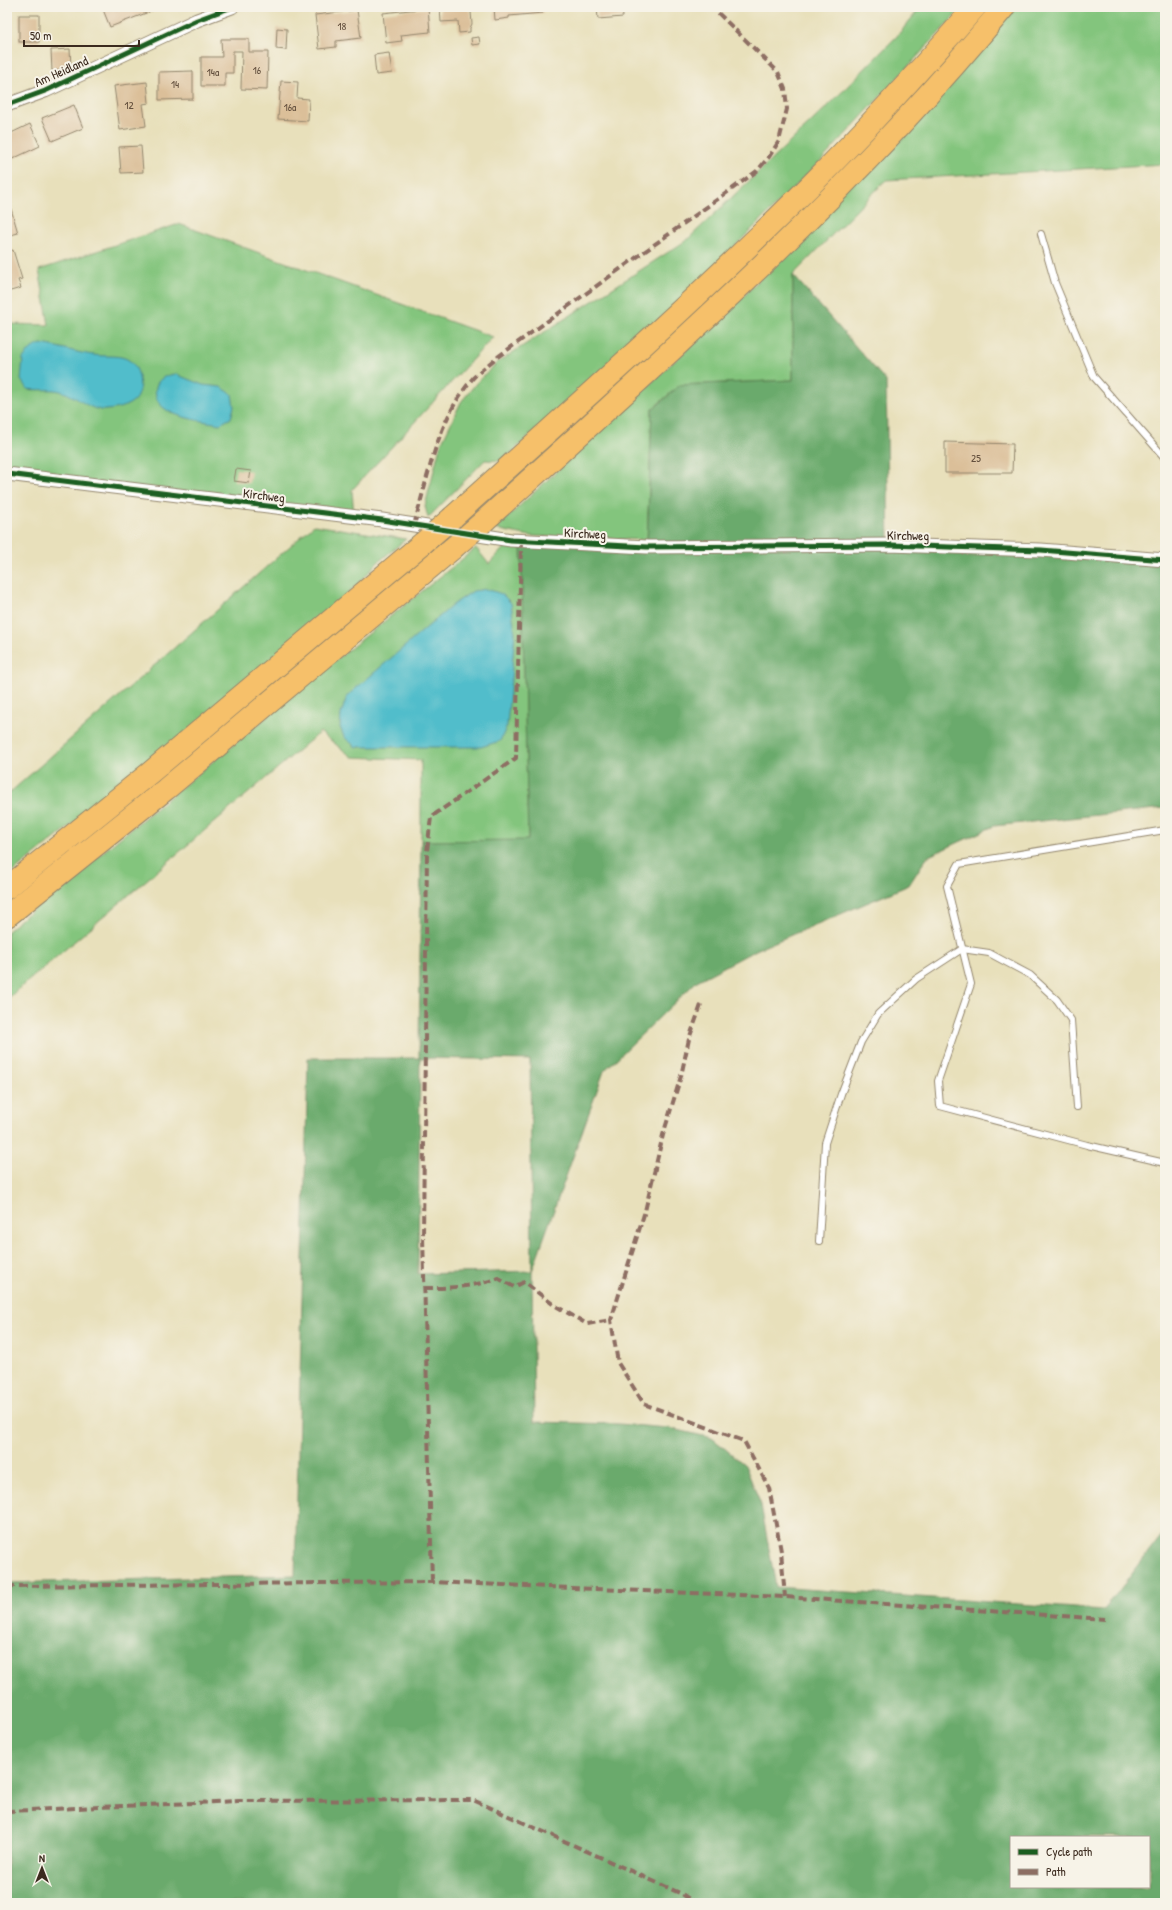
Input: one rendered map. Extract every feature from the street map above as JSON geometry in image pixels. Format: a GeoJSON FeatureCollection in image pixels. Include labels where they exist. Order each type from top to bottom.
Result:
{"type":"FeatureCollection","features":[{"type":"Feature","properties":{"kind":"highway"},"geometry":{"type":"LineString","coordinates":[[7,888],[151,772],[453,517],[725,268],[812,185],[905,87],[975,7]]}},
{"type":"Feature","properties":{"kind":"highway"},"geometry":{"type":"LineString","coordinates":[[7,916],[166,789],[453,548],[638,382],[827,202],[901,126],[1004,7]]}},
{"type":"Feature","properties":{"kind":"street","name":"Am Heidland"},"geometry":{"type":"LineString","coordinates":[[7,105],[45,91],[198,20],[232,7]]}},
{"type":"Feature","properties":{"kind":"street","name":"Kirchweg"},"geometry":{"type":"LineString","coordinates":[[7,474],[382,520],[511,540],[647,547],[897,545],[1041,550],[1165,560]]}},
{"type":"Feature","properties":{"kind":"lane"},"geometry":{"type":"LineString","coordinates":[[1042,234],[1055,283],[1094,376],[1165,458]]}},
{"type":"Feature","properties":{"kind":"lane"},"geometry":{"type":"LineString","coordinates":[[1165,830],[959,864],[947,886],[971,984],[938,1081],[940,1106],[1087,1145],[1165,1163]]}},
{"type":"Feature","properties":{"kind":"lane"},"geometry":{"type":"LineString","coordinates":[[819,1241],[825,1143],[841,1094],[861,1042],[878,1014],[883,1009],[916,979],[962,949],[989,953],[1030,975],[1057,1000],[1071,1020],[1077,1107]]}},
{"type":"Feature","properties":{"kind":"green space"},"geometry":{"type":"Polygon","coordinates":[[[921,7],[963,7],[819,163],[675,305],[502,461],[485,460],[428,518],[425,506],[440,446],[461,402],[478,381],[498,362],[687,240],[832,102],[897,36],[921,7]]]}},
{"type":"Feature","properties":{"kind":"green space"},"geometry":{"type":"Polygon","coordinates":[[[1014,7],[1165,7],[1165,164],[886,180],[793,275],[793,380],[680,385],[652,409],[647,540],[530,536],[495,529],[743,297],[1014,7]]]}},
{"type":"Feature","properties":{"kind":"green space"},"geometry":{"type":"Polygon","coordinates":[[[179,224],[493,337],[352,490],[354,517],[7,474],[7,324],[49,325],[39,270],[179,224]]]}},
{"type":"Feature","properties":{"kind":"green space"},"geometry":{"type":"Polygon","coordinates":[[[793,275],[886,381],[889,545],[1165,560],[1165,808],[994,826],[927,857],[909,885],[756,950],[697,981],[604,1071],[532,1271],[534,1422],[619,1424],[669,1428],[712,1438],[745,1465],[761,1505],[776,1587],[1104,1610],[1165,1531],[1165,1903],[7,1903],[7,1583],[295,1575],[308,1058],[419,1058],[421,841],[528,840],[521,540],[647,547],[652,410],[680,385],[793,380],[793,275]],[[420,1058],[418,1274],[532,1271],[530,1060],[420,1058]]]}},
{"type":"Feature","properties":{"kind":"green space"},"geometry":{"type":"Polygon","coordinates":[[[314,525],[406,539],[377,563],[361,581],[236,692],[7,877],[7,795],[314,525]]]}},
{"type":"Feature","properties":{"kind":"green space"},"geometry":{"type":"Polygon","coordinates":[[[511,540],[521,540],[528,841],[421,841],[421,760],[352,757],[320,732],[7,999],[7,931],[336,660],[476,548],[489,564],[511,540]]]}},
{"type":"Feature","properties":{"kind":"water"},"geometry":{"type":"Polygon","coordinates":[[[41,344],[90,355],[128,359],[138,371],[140,385],[136,398],[130,404],[101,410],[90,407],[69,394],[59,391],[27,389],[21,380],[23,358],[32,348],[41,344]]]}},
{"type":"Feature","properties":{"kind":"water"},"geometry":{"type":"Polygon","coordinates":[[[175,374],[203,385],[221,387],[232,394],[234,407],[231,418],[220,424],[189,418],[168,411],[161,405],[156,397],[156,387],[159,381],[163,378],[175,374]]]}},
{"type":"Feature","properties":{"kind":"water"},"geometry":{"type":"Polygon","coordinates":[[[487,589],[502,594],[511,603],[515,633],[507,726],[500,741],[481,747],[356,747],[344,737],[340,727],[341,714],[347,696],[454,604],[473,591],[487,589]]]}},
{"type":"Feature","properties":{"kind":"building"},"geometry":{"type":"Polygon","coordinates":[[[102,7],[153,7],[154,10],[110,27],[102,7]]]}},
{"type":"Feature","properties":{"kind":"building"},"geometry":{"type":"Polygon","coordinates":[[[440,7],[468,7],[469,11],[471,12],[472,24],[470,32],[459,33],[458,21],[441,22],[440,7]]]}},
{"type":"Feature","properties":{"kind":"building"},"geometry":{"type":"Polygon","coordinates":[[[494,7],[543,7],[543,13],[509,16],[509,18],[495,20],[494,7]]]}},
{"type":"Feature","properties":{"kind":"building"},"geometry":{"type":"Polygon","coordinates":[[[597,7],[622,7],[623,17],[598,19],[597,7]]]}},
{"type":"Feature","properties":{"kind":"building"},"geometry":{"type":"Polygon","coordinates":[[[428,8],[430,32],[401,35],[402,41],[386,43],[383,13],[428,8]]]}},
{"type":"Feature","properties":{"kind":"building"},"geometry":{"type":"Polygon","coordinates":[[[357,10],[361,38],[336,41],[336,47],[319,49],[315,15],[357,10]]]}},
{"type":"Feature","properties":{"kind":"building"},"geometry":{"type":"Polygon","coordinates":[[[19,15],[39,15],[39,42],[19,42],[19,15]]]}},
{"type":"Feature","properties":{"kind":"building"},"geometry":{"type":"Polygon","coordinates":[[[277,28],[287,29],[286,50],[276,49],[277,28]]]}},
{"type":"Feature","properties":{"kind":"building"},"geometry":{"type":"Polygon","coordinates":[[[479,37],[480,44],[472,45],[471,38],[479,37]]]}},
{"type":"Feature","properties":{"kind":"building"},"geometry":{"type":"Polygon","coordinates":[[[221,39],[249,39],[249,52],[268,52],[267,90],[241,89],[242,51],[233,51],[233,73],[225,73],[225,86],[201,86],[201,57],[222,57],[221,39]]]}},
{"type":"Feature","properties":{"kind":"building"},"geometry":{"type":"Polygon","coordinates":[[[70,49],[71,67],[60,68],[60,70],[52,71],[51,50],[70,49]]]}},
{"type":"Feature","properties":{"kind":"building"},"geometry":{"type":"Polygon","coordinates":[[[389,53],[392,73],[376,75],[374,55],[389,53]]]}},
{"type":"Feature","properties":{"kind":"building"},"geometry":{"type":"Polygon","coordinates":[[[193,71],[193,99],[159,100],[159,72],[193,71]]]}},
{"type":"Feature","properties":{"kind":"building"},"geometry":{"type":"Polygon","coordinates":[[[281,81],[298,82],[297,98],[309,99],[308,121],[278,119],[281,81]]]}},
{"type":"Feature","properties":{"kind":"building"},"geometry":{"type":"Polygon","coordinates":[[[147,82],[149,103],[143,104],[146,126],[120,130],[114,86],[147,82]]]}},
{"type":"Feature","properties":{"kind":"building"},"geometry":{"type":"Polygon","coordinates":[[[74,105],[83,128],[52,141],[42,118],[74,105]]]}},
{"type":"Feature","properties":{"kind":"building"},"geometry":{"type":"Polygon","coordinates":[[[30,124],[40,146],[8,161],[7,135],[30,124]]]}},
{"type":"Feature","properties":{"kind":"building"},"geometry":{"type":"Polygon","coordinates":[[[141,146],[143,172],[121,173],[119,147],[141,146]]]}},
{"type":"Feature","properties":{"kind":"building"},"geometry":{"type":"Polygon","coordinates":[[[7,195],[18,233],[7,236],[7,195]]]}},
{"type":"Feature","properties":{"kind":"building"},"geometry":{"type":"Polygon","coordinates":[[[13,250],[22,279],[18,280],[21,288],[7,292],[7,252],[13,250]]]}},
{"type":"Feature","properties":{"kind":"building"},"geometry":{"type":"Polygon","coordinates":[[[945,442],[1013,444],[1012,473],[945,473],[945,442]]]}},
{"type":"Feature","properties":{"kind":"building"},"geometry":{"type":"Polygon","coordinates":[[[236,469],[251,471],[249,483],[234,481],[236,469]]]}},
{"type":"Feature","properties":{"kind":"marked path"},"geometry":{"type":"LineString","coordinates":[[414,525],[442,430],[461,394],[473,378],[496,358],[757,171],[769,157],[779,141],[787,109],[785,89],[778,72],[712,7]]}},
{"type":"Feature","properties":{"kind":"marked path"},"geometry":{"type":"LineString","coordinates":[[432,1582],[423,1236],[427,851],[431,817],[516,758],[521,540]]}},
{"type":"Feature","properties":{"kind":"marked path"},"geometry":{"type":"LineString","coordinates":[[701,1005],[689,1039],[681,1076],[663,1135],[645,1211],[611,1320],[618,1363],[644,1404],[744,1441],[769,1488],[781,1551],[785,1597]]}},
{"type":"Feature","properties":{"kind":"marked path"},"geometry":{"type":"LineString","coordinates":[[425,1288],[462,1286],[498,1278],[514,1287],[524,1282],[554,1305],[587,1324],[611,1320]]}},
{"type":"Feature","properties":{"kind":"marked path"},"geometry":{"type":"LineString","coordinates":[[7,1586],[432,1582],[785,1597],[1105,1619]]}},
{"type":"Feature","properties":{"kind":"marked path"},"geometry":{"type":"LineString","coordinates":[[7,1811],[239,1801],[473,1800],[682,1894],[695,1903]]}},
{"type":"Feature","properties":{"kind":"cycle path"},"geometry":{"type":"LineString","coordinates":[[7,105],[45,91],[197,20],[232,7]]}},
{"type":"Feature","properties":{"kind":"cycle path"},"geometry":{"type":"LineString","coordinates":[[7,474],[382,520],[511,540],[647,547],[889,545],[1041,550],[1165,560]]}}]}
